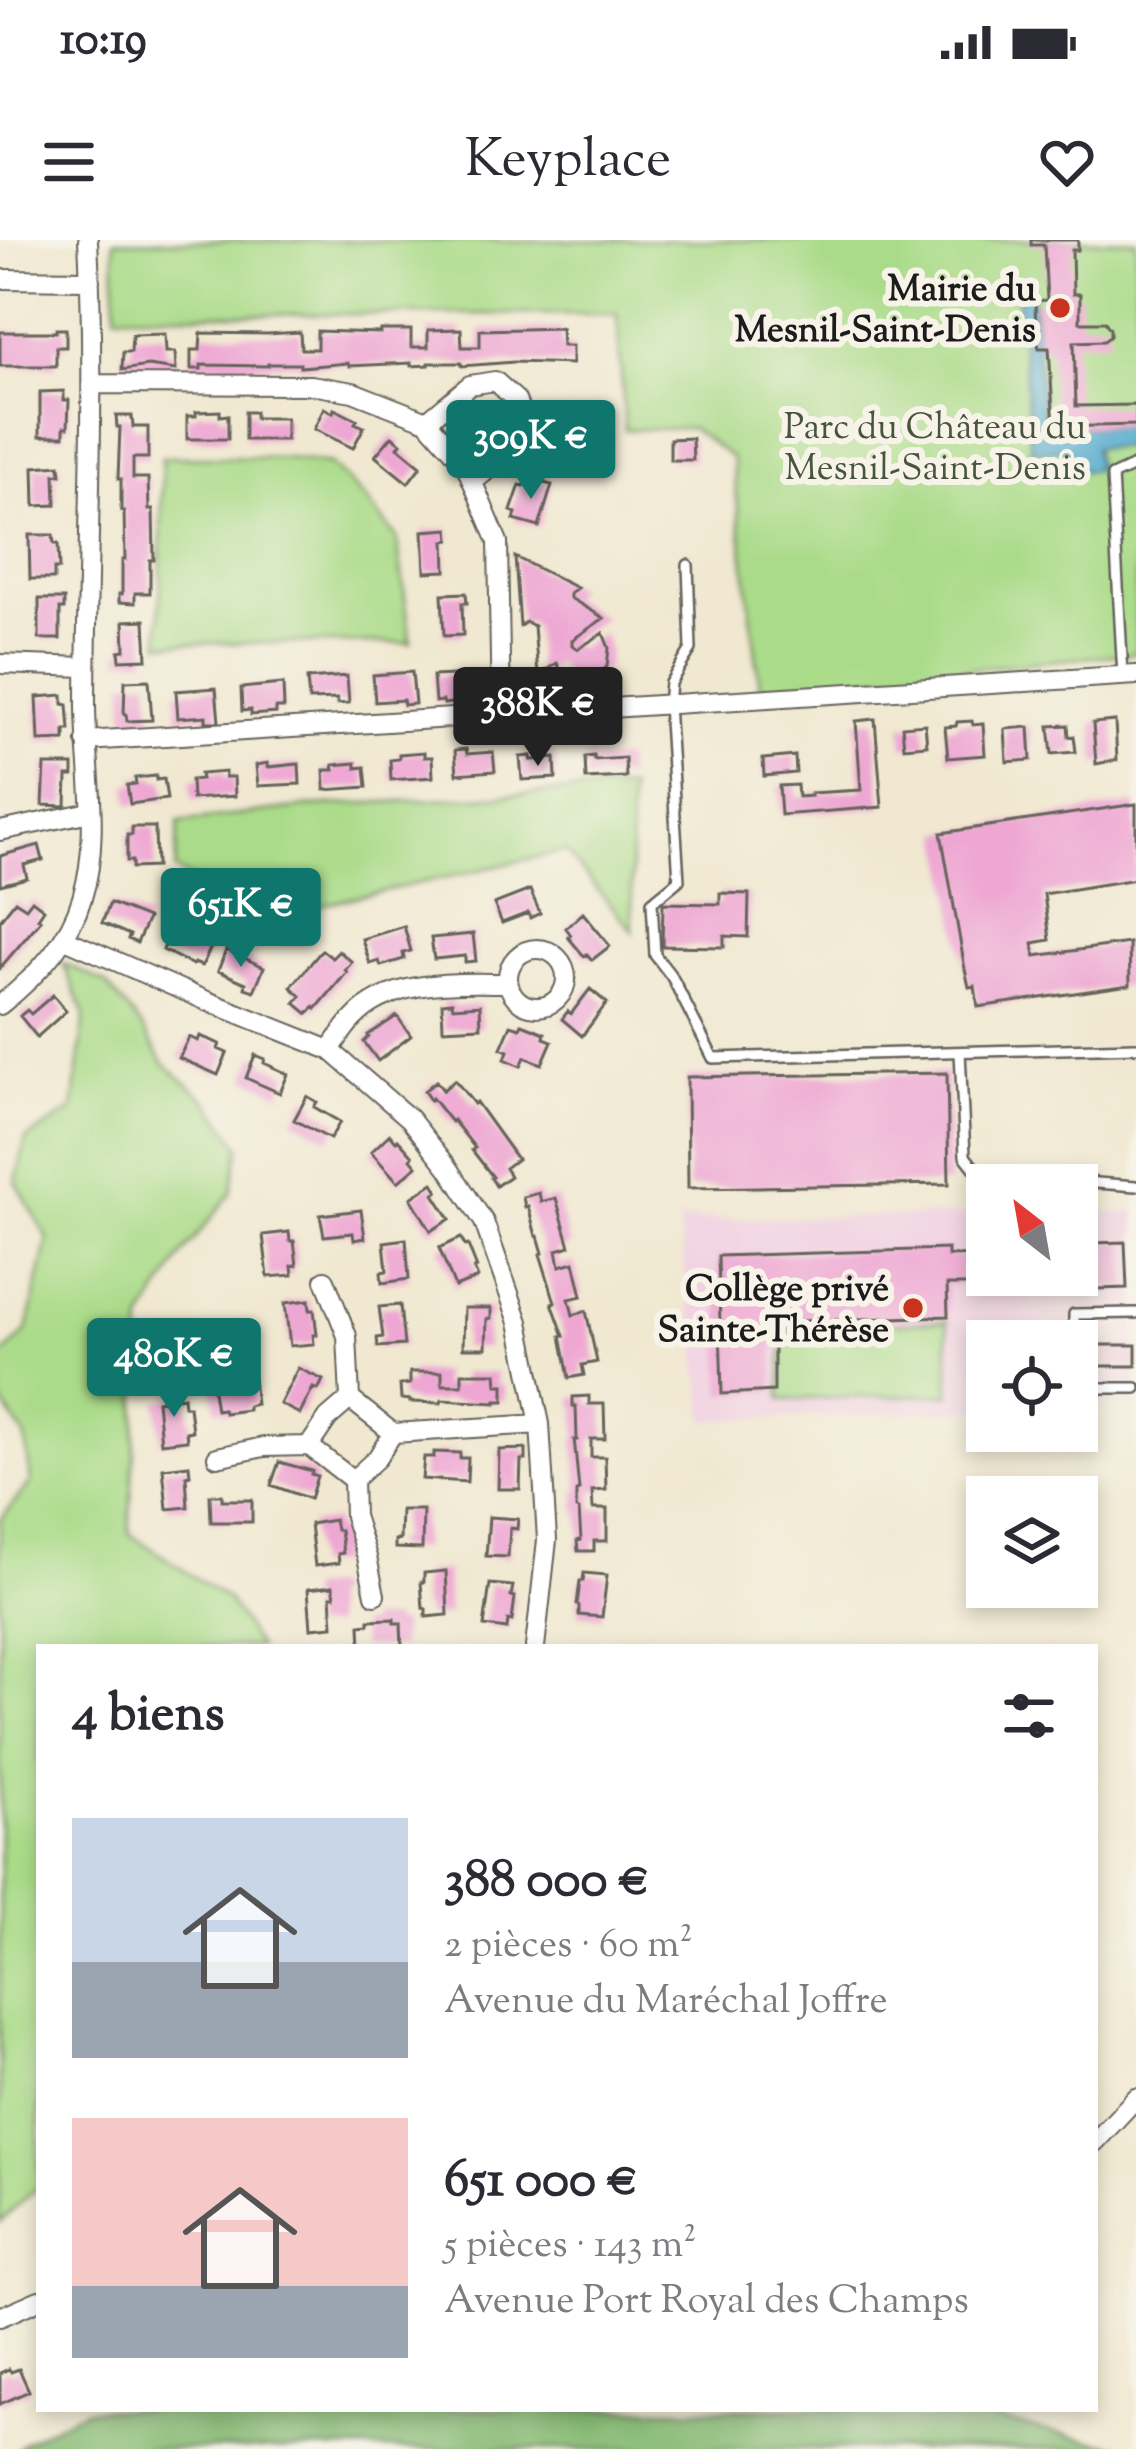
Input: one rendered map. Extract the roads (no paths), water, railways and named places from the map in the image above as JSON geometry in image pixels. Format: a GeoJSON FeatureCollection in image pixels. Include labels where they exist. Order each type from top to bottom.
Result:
{"type":"FeatureCollection","features":[{"type":"Feature","properties":{"kind":"street"},"geometry":{"type":"LineString","coordinates":[[0,1005],[65,939],[82,901],[92,856],[86,741],[92,383],[88,240]]}},
{"type":"Feature","properties":{"kind":"street"},"geometry":{"type":"LineString","coordinates":[[0,279],[90,280]]}},
{"type":"Feature","properties":{"kind":"street"},"geometry":{"type":"LineString","coordinates":[[427,421],[470,385],[495,381],[516,400],[527,429],[519,445],[474,481]]}},
{"type":"Feature","properties":{"kind":"street"},"geometry":{"type":"LineString","coordinates":[[92,383],[310,385],[353,392],[427,421],[465,464],[498,542],[501,716]]}},
{"type":"Feature","properties":{"kind":"street"},"geometry":{"type":"LineString","coordinates":[[0,664],[86,667]]}},
{"type":"Feature","properties":{"kind":"street"},"geometry":{"type":"LineString","coordinates":[[86,741],[1129,675]]}},
{"type":"Feature","properties":{"kind":"street"},"geometry":{"type":"LineString","coordinates":[[0,831],[90,812]]}},
{"type":"Feature","properties":{"kind":"street"},"geometry":{"type":"LineString","coordinates":[[65,939],[330,1050],[410,1120],[448,1167],[484,1222],[519,1322],[540,1424],[547,1540],[535,1644]]}},
{"type":"Feature","properties":{"kind":"street"},"geometry":{"type":"LineString","coordinates":[[330,1050],[355,1017],[401,990],[508,983]]}},
{"type":"Feature","properties":{"kind":"street"},"geometry":{"type":"LineString","coordinates":[[326,1280],[347,1336],[350,1399],[393,1433],[540,1424]]}},
{"type":"Feature","properties":{"kind":"street"},"geometry":{"type":"LineString","coordinates":[[309,1446],[328,1418],[350,1399]]}},
{"type":"Feature","properties":{"kind":"street"},"geometry":{"type":"LineString","coordinates":[[375,1595],[354,1516],[353,1480],[377,1458],[393,1433]]}},
{"type":"Feature","properties":{"kind":"street"},"geometry":{"type":"LineString","coordinates":[[218,1457],[264,1447],[309,1446],[353,1480]]}},
{"type":"Feature","properties":{"kind":"street"},"geometry":{"type":"LineString","coordinates":[[1098,2139],[1136,2098]]}},
{"type":"Feature","properties":{"kind":"street"},"geometry":{"type":"LineString","coordinates":[[0,2317],[36,2301]]}},
{"type":"Feature","properties":{"kind":"lane"},"geometry":{"type":"LineString","coordinates":[[1129,675],[1112,476],[1136,465]]}},
{"type":"Feature","properties":{"kind":"lane"},"geometry":{"type":"LineString","coordinates":[[688,565],[691,649],[670,683],[668,704],[679,880],[652,902],[655,955],[672,977],[713,1058],[1136,1047]]}},
{"type":"Feature","properties":{"kind":"lane"},"geometry":{"type":"LineString","coordinates":[[960,1052],[964,1156],[979,1174],[1136,1186]]}},
{"type":"Feature","properties":{"kind":"lane"},"geometry":{"type":"LineString","coordinates":[[1074,1320],[1074,1314],[1136,1313]]}},
{"type":"Feature","properties":{"kind":"lane"},"geometry":{"type":"LineString","coordinates":[[1098,1388],[1136,1388]]}},
{"type":"Feature","properties":{"kind":"water"},"geometry":{"type":"Polygon","coordinates":[[[1016,279],[1031,279],[1043,419],[1037,428],[1045,430],[1048,423],[1054,427],[1136,425],[1136,447],[1094,448],[1097,470],[1074,472],[1069,449],[1031,451],[1016,279]]]}},
{"type":"Feature","properties":{"kind":"place","name":"Mairie du Mesnil-Saint-Denis"},"geometry":{"type":"Point","coordinates":[1060,308]}},
{"type":"Feature","properties":{"kind":"place","name":"Collège privé Sainte-Thérèse"},"geometry":{"type":"Point","coordinates":[913,1308]}},
{"type":"Feature","properties":{"kind":"park label","name":"Parc du Château du Mesnil-Saint-Denis"},"geometry":{"type":"Point","coordinates":[935,446]}}]}
